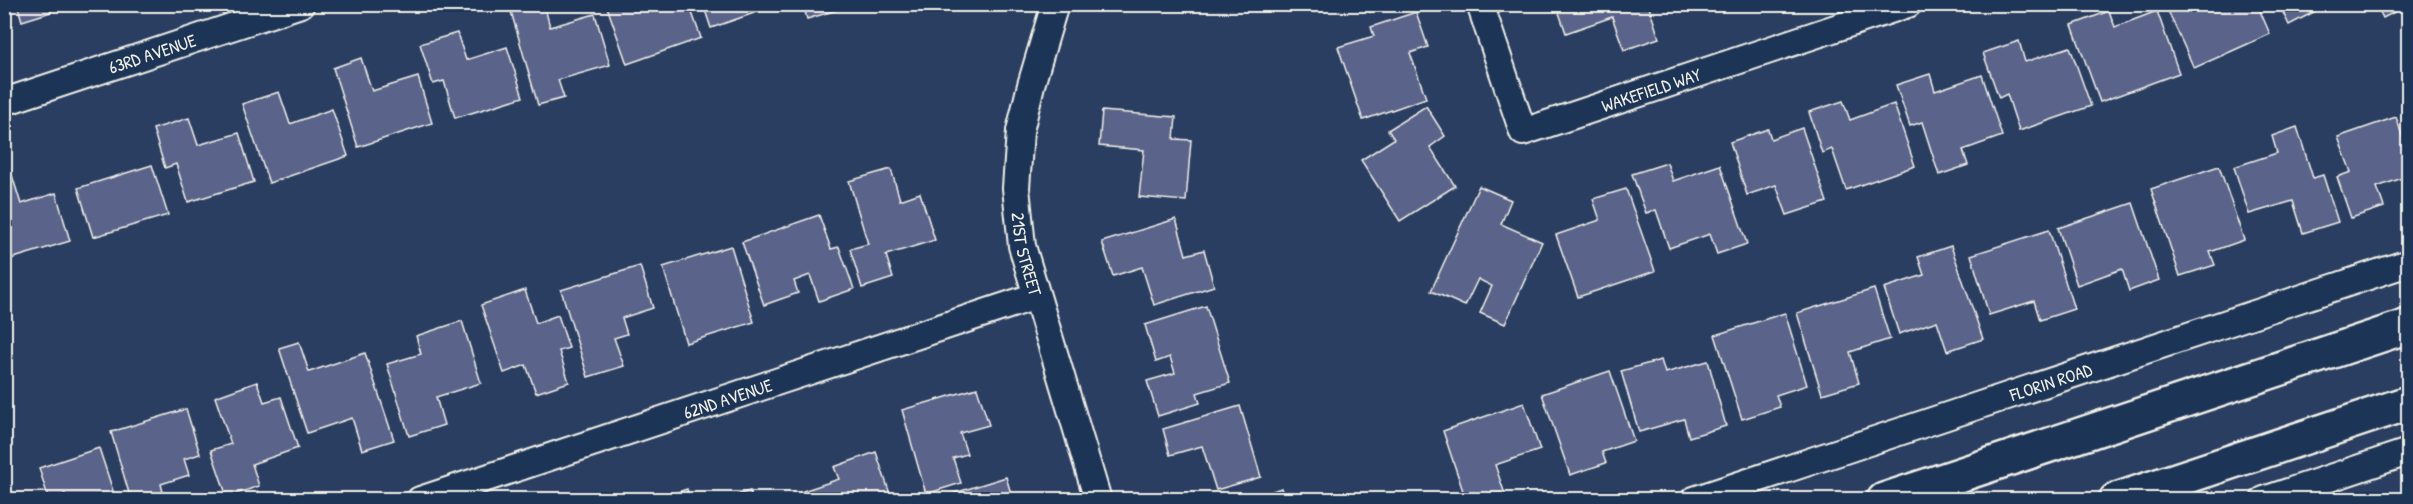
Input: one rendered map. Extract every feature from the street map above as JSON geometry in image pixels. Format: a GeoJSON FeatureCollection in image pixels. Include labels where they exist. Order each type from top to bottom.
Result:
{"type":"FeatureCollection","features":[{"type":"Feature","properties":{"kind":"main road"},"geometry":{"type":"LineString","coordinates":[[1884,500],[2409,326]]}},
{"type":"Feature","properties":{"kind":"main road"},"geometry":{"type":"LineString","coordinates":[[2116,500],[2409,403]]}},
{"type":"Feature","properties":{"kind":"street","name":"63RD AVENUE"},"geometry":{"type":"LineString","coordinates":[[4,102],[301,4]]}},
{"type":"Feature","properties":{"kind":"street","name":"21ST STREET"},"geometry":{"type":"LineString","coordinates":[[1055,4],[1030,85],[1020,131],[1016,188],[1022,246],[1098,500]]}},
{"type":"Feature","properties":{"kind":"street","name":"WAKEFIELD WAY"},"geometry":{"type":"LineString","coordinates":[[1480,4],[1523,132],[1908,4]]}},
{"type":"Feature","properties":{"kind":"street","name":"FLORIN ROAD"},"geometry":{"type":"LineString","coordinates":[[1694,500],[2409,263]]}},
{"type":"Feature","properties":{"kind":"street","name":"62ND AVENUE"},"geometry":{"type":"LineString","coordinates":[[420,500],[1036,296]]}},
{"type":"Feature","properties":{"kind":"street"},"geometry":{"type":"LineString","coordinates":[[2264,500],[2409,452]]}},
{"type":"Feature","properties":{"kind":"building"},"geometry":{"type":"Polygon","coordinates":[[[17,4],[49,4],[51,12],[22,21],[17,4]]]}},
{"type":"Feature","properties":{"kind":"building"},"geometry":{"type":"Polygon","coordinates":[[[521,4],[544,4],[550,27],[595,14],[610,65],[558,80],[564,98],[538,105],[510,8],[521,4]]]}},
{"type":"Feature","properties":{"kind":"building"},"geometry":{"type":"Polygon","coordinates":[[[606,4],[641,4],[642,8],[652,4],[689,4],[701,38],[627,64],[606,4]]]}},
{"type":"Feature","properties":{"kind":"building"},"geometry":{"type":"Polygon","coordinates":[[[703,4],[780,4],[711,28],[703,4]]]}},
{"type":"Feature","properties":{"kind":"building"},"geometry":{"type":"Polygon","coordinates":[[[803,4],[846,4],[847,7],[807,19],[803,4]]]}},
{"type":"Feature","properties":{"kind":"building"},"geometry":{"type":"Polygon","coordinates":[[[1312,4],[1337,4],[1314,12],[1312,4]]]}},
{"type":"Feature","properties":{"kind":"building"},"geometry":{"type":"Polygon","coordinates":[[[1368,4],[1392,4],[1370,12],[1368,4]]]}},
{"type":"Feature","properties":{"kind":"building"},"geometry":{"type":"Polygon","coordinates":[[[1556,4],[1648,4],[1659,38],[1624,50],[1612,17],[1566,33],[1556,4]]]}},
{"type":"Feature","properties":{"kind":"building"},"geometry":{"type":"Polygon","coordinates":[[[2165,4],[2257,4],[2270,34],[2194,68],[2165,4]]]}},
{"type":"Feature","properties":{"kind":"building"},"geometry":{"type":"Polygon","coordinates":[[[2279,4],[2329,4],[2289,25],[2279,4]]]}},
{"type":"Feature","properties":{"kind":"building"},"geometry":{"type":"Polygon","coordinates":[[[2376,4],[2408,4],[2408,5],[2383,18],[2376,4]]]}},
{"type":"Feature","properties":{"kind":"building"},"geometry":{"type":"Polygon","coordinates":[[[2109,11],[2115,27],[2157,11],[2179,73],[2100,102],[2072,25],[2109,11]]]}},
{"type":"Feature","properties":{"kind":"building"},"geometry":{"type":"Polygon","coordinates":[[[1416,12],[1428,47],[1410,53],[1426,98],[1363,120],[1338,47],[1374,36],[1371,27],[1416,12]]]}},
{"type":"Feature","properties":{"kind":"building"},"geometry":{"type":"Polygon","coordinates":[[[457,33],[466,60],[507,47],[523,97],[455,118],[444,81],[433,84],[420,44],[457,33]]]}},
{"type":"Feature","properties":{"kind":"building"},"geometry":{"type":"Polygon","coordinates":[[[2019,41],[2025,62],[2070,47],[2091,106],[2019,131],[2007,94],[1999,98],[1983,53],[2019,41]]]}},
{"type":"Feature","properties":{"kind":"building"},"geometry":{"type":"Polygon","coordinates":[[[361,58],[372,91],[418,77],[432,123],[358,147],[333,68],[361,58]]]}},
{"type":"Feature","properties":{"kind":"building"},"geometry":{"type":"Polygon","coordinates":[[[1930,74],[1935,91],[1982,75],[2002,136],[1963,150],[1968,165],[1939,175],[1922,122],[1910,126],[1896,85],[1930,74]]]}},
{"type":"Feature","properties":{"kind":"building"},"geometry":{"type":"Polygon","coordinates":[[[279,92],[290,124],[332,109],[348,156],[269,183],[242,104],[279,92]]]}},
{"type":"Feature","properties":{"kind":"building"},"geometry":{"type":"Polygon","coordinates":[[[1843,101],[1850,120],[1894,104],[1915,166],[1846,190],[1832,149],[1822,153],[1809,112],[1843,101]]]}},
{"type":"Feature","properties":{"kind":"building"},"geometry":{"type":"Polygon","coordinates":[[[1426,106],[1445,136],[1430,147],[1455,186],[1400,221],[1361,160],[1394,139],[1388,130],[1426,106]]]}},
{"type":"Feature","properties":{"kind":"building"},"geometry":{"type":"Polygon","coordinates":[[[1102,111],[1176,117],[1174,139],[1191,140],[1186,201],[1139,197],[1144,150],[1099,146],[1102,111]]]}},
{"type":"Feature","properties":{"kind":"building"},"geometry":{"type":"Polygon","coordinates":[[[2396,117],[2408,153],[2408,176],[2377,187],[2384,207],[2351,218],[2337,177],[2351,172],[2338,137],[2396,117]]]}},
{"type":"Feature","properties":{"kind":"building"},"geometry":{"type":"Polygon","coordinates":[[[189,118],[198,145],[239,133],[254,182],[188,202],[176,164],[165,168],[153,129],[189,118]]]}},
{"type":"Feature","properties":{"kind":"building"},"geometry":{"type":"Polygon","coordinates":[[[2297,127],[2313,178],[2323,175],[2338,222],[2303,233],[2293,201],[2249,214],[2234,167],[2277,153],[2272,136],[2297,127]]]}},
{"type":"Feature","properties":{"kind":"building"},"geometry":{"type":"Polygon","coordinates":[[[1802,128],[1827,202],[1787,215],[1776,185],[1747,195],[1730,142],[1768,129],[1771,139],[1802,128]]]}},
{"type":"Feature","properties":{"kind":"building"},"geometry":{"type":"Polygon","coordinates":[[[1667,163],[1673,181],[1720,165],[1747,244],[1717,254],[1710,234],[1669,248],[1656,210],[1646,213],[1632,174],[1667,163]]]}},
{"type":"Feature","properties":{"kind":"building"},"geometry":{"type":"Polygon","coordinates":[[[152,165],[168,215],[93,237],[78,188],[152,165]]]}},
{"type":"Feature","properties":{"kind":"building"},"geometry":{"type":"Polygon","coordinates":[[[2219,166],[2244,240],[2210,252],[2215,265],[2180,276],[2151,189],[2219,166]]]}},
{"type":"Feature","properties":{"kind":"building"},"geometry":{"type":"Polygon","coordinates":[[[891,169],[900,200],[920,193],[935,240],[886,255],[893,278],[862,288],[850,249],[868,244],[849,181],[891,169]]]}},
{"type":"Feature","properties":{"kind":"building"},"geometry":{"type":"Polygon","coordinates":[[[11,172],[21,204],[56,193],[70,241],[7,260],[4,251],[4,174],[11,172]]]}},
{"type":"Feature","properties":{"kind":"building"},"geometry":{"type":"Polygon","coordinates":[[[1479,186],[1511,200],[1501,224],[1542,242],[1505,324],[1480,313],[1492,286],[1478,279],[1465,306],[1431,291],[1479,186]]]}},
{"type":"Feature","properties":{"kind":"building"},"geometry":{"type":"Polygon","coordinates":[[[1626,189],[1655,271],[1578,297],[1556,235],[1600,220],[1593,199],[1626,189]]]}},
{"type":"Feature","properties":{"kind":"building"},"geometry":{"type":"Polygon","coordinates":[[[2133,203],[2159,280],[2129,291],[2122,269],[2077,285],[2058,228],[2133,203]]]}},
{"type":"Feature","properties":{"kind":"building"},"geometry":{"type":"Polygon","coordinates":[[[819,215],[831,249],[839,247],[854,289],[819,301],[810,275],[794,281],[798,293],[764,305],[742,242],[819,215]]]}},
{"type":"Feature","properties":{"kind":"building"},"geometry":{"type":"Polygon","coordinates":[[[1176,219],[1186,255],[1204,250],[1214,286],[1154,305],[1142,267],[1113,276],[1102,242],[1176,219]]]}},
{"type":"Feature","properties":{"kind":"building"},"geometry":{"type":"Polygon","coordinates":[[[2049,230],[2074,309],[2040,320],[2034,301],[1989,315],[1971,255],[2049,230]]]}},
{"type":"Feature","properties":{"kind":"building"},"geometry":{"type":"Polygon","coordinates":[[[731,246],[754,322],[686,343],[663,267],[731,246]]]}},
{"type":"Feature","properties":{"kind":"building"},"geometry":{"type":"Polygon","coordinates":[[[1951,246],[1983,339],[1947,351],[1937,321],[1899,334],[1884,288],[1924,275],[1918,257],[1951,246]]]}},
{"type":"Feature","properties":{"kind":"building"},"geometry":{"type":"Polygon","coordinates":[[[640,266],[653,308],[622,318],[627,334],[614,338],[624,366],[588,377],[561,290],[640,266]]]}},
{"type":"Feature","properties":{"kind":"building"},"geometry":{"type":"Polygon","coordinates":[[[1874,289],[1890,339],[1850,352],[1859,383],[1822,394],[1797,313],[1874,289]]]}},
{"type":"Feature","properties":{"kind":"building"},"geometry":{"type":"Polygon","coordinates":[[[525,290],[536,323],[558,315],[569,348],[559,351],[569,382],[536,393],[526,365],[504,373],[481,305],[525,290]]]}},
{"type":"Feature","properties":{"kind":"building"},"geometry":{"type":"Polygon","coordinates":[[[1206,306],[1230,383],[1197,393],[1200,403],[1158,416],[1147,381],[1175,373],[1170,357],[1156,362],[1145,325],[1206,306]]]}},
{"type":"Feature","properties":{"kind":"building"},"geometry":{"type":"Polygon","coordinates":[[[1785,313],[1807,385],[1776,395],[1780,407],[1742,419],[1715,335],[1785,313]]]}},
{"type":"Feature","properties":{"kind":"building"},"geometry":{"type":"Polygon","coordinates":[[[462,321],[481,383],[436,397],[444,425],[409,436],[387,364],[421,354],[416,336],[462,321]]]}},
{"type":"Feature","properties":{"kind":"building"},"geometry":{"type":"Polygon","coordinates":[[[299,342],[309,372],[365,353],[394,440],[362,450],[352,418],[307,433],[279,348],[299,342]]]}},
{"type":"Feature","properties":{"kind":"building"},"geometry":{"type":"Polygon","coordinates":[[[1661,360],[1665,373],[1708,361],[1726,426],[1689,437],[1684,419],[1639,432],[1621,371],[1661,360]]]}},
{"type":"Feature","properties":{"kind":"building"},"geometry":{"type":"Polygon","coordinates":[[[1610,371],[1634,441],[1602,452],[1606,463],[1570,475],[1542,394],[1610,371]]]}},
{"type":"Feature","properties":{"kind":"building"},"geometry":{"type":"Polygon","coordinates":[[[257,382],[264,402],[281,397],[298,448],[252,464],[259,486],[227,497],[211,450],[231,444],[215,397],[257,382]]]}},
{"type":"Feature","properties":{"kind":"building"},"geometry":{"type":"Polygon","coordinates":[[[977,388],[989,425],[960,433],[967,454],[953,458],[961,483],[926,494],[902,410],[977,388]]]}},
{"type":"Feature","properties":{"kind":"building"},"geometry":{"type":"Polygon","coordinates":[[[1524,403],[1540,450],[1495,465],[1506,497],[1499,500],[1466,500],[1443,431],[1524,403]]]}},
{"type":"Feature","properties":{"kind":"building"},"geometry":{"type":"Polygon","coordinates":[[[1240,406],[1261,477],[1216,490],[1202,446],[1170,455],[1163,429],[1240,406]]]}},
{"type":"Feature","properties":{"kind":"building"},"geometry":{"type":"Polygon","coordinates":[[[186,409],[200,454],[184,459],[189,475],[161,484],[165,500],[131,500],[111,432],[186,409]]]}},
{"type":"Feature","properties":{"kind":"building"},"geometry":{"type":"Polygon","coordinates":[[[99,448],[116,500],[67,500],[65,494],[49,500],[39,468],[99,448]]]}},
{"type":"Feature","properties":{"kind":"building"},"geometry":{"type":"Polygon","coordinates":[[[876,452],[892,500],[806,500],[803,491],[839,479],[834,467],[876,452]]]}},
{"type":"Feature","properties":{"kind":"building"},"geometry":{"type":"Polygon","coordinates":[[[1006,477],[1013,500],[932,500],[1006,477]]]}},
{"type":"Feature","properties":{"kind":"building"},"geometry":{"type":"Polygon","coordinates":[[[1281,488],[1285,500],[1248,500],[1281,488]]]}},
{"type":"Feature","properties":{"kind":"building"},"geometry":{"type":"Polygon","coordinates":[[[687,489],[690,500],[654,500],[687,489]]]}},
{"type":"Feature","properties":{"kind":"building"},"geometry":{"type":"Polygon","coordinates":[[[750,491],[752,500],[721,500],[750,491]]]}}]}
